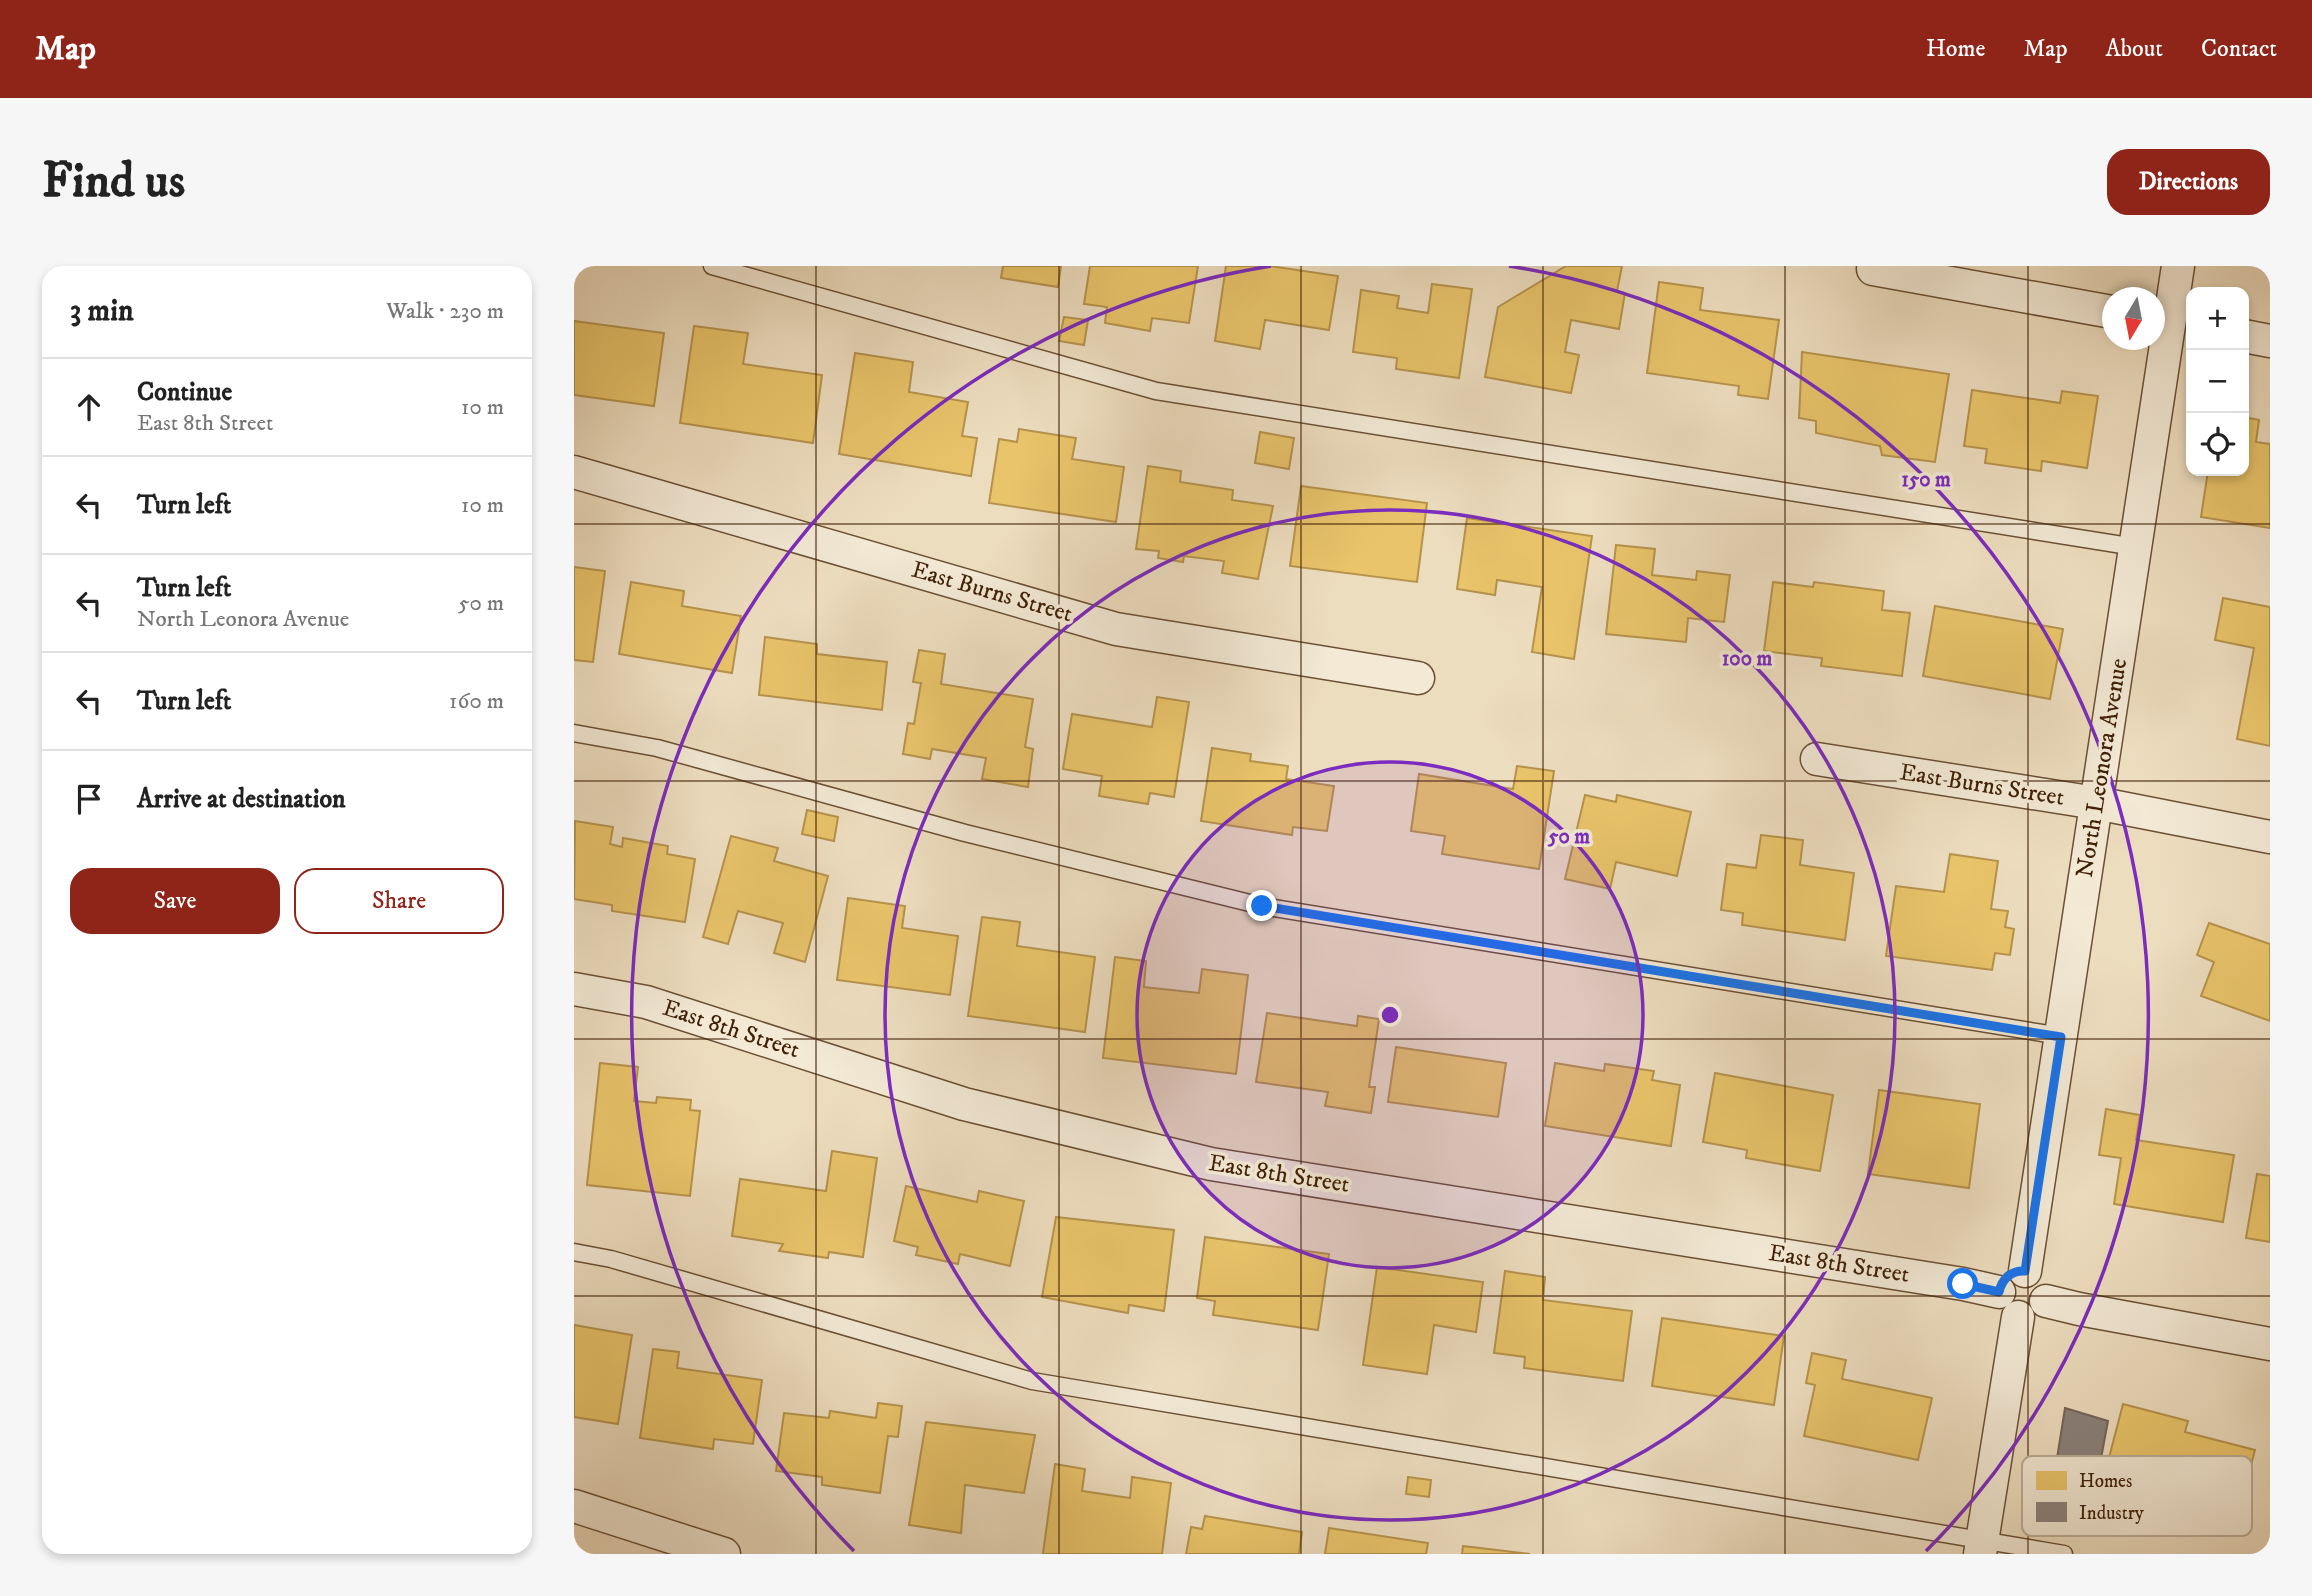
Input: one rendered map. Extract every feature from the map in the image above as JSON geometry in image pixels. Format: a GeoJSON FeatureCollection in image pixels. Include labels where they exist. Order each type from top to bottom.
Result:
{"type":"FeatureCollection","features":[{"type":"Feature","properties":{"kind":"street","name":"North Leonora Avenue"},"geometry":{"type":"LineString","coordinates":[[2025,1271],[2135,547],[2172,323],[2178,266]]}},
{"type":"Feature","properties":{"kind":"street"},"geometry":{"type":"LineString","coordinates":[[1873,270],[2102,310]]}},
{"type":"Feature","properties":{"kind":"street"},"geometry":{"type":"LineString","coordinates":[[2249,337],[2270,341]]}},
{"type":"Feature","properties":{"kind":"street","name":"East Burns Street"},"geometry":{"type":"LineString","coordinates":[[574,472],[1116,629],[1418,678]]}},
{"type":"Feature","properties":{"kind":"street","name":"East Burns Street"},"geometry":{"type":"LineString","coordinates":[[1817,759],[2096,803],[2270,837]]}},
{"type":"Feature","properties":{"kind":"street","name":"East 8th Street"},"geometry":{"type":"LineString","coordinates":[[574,989],[646,1002],[964,1104],[1211,1164],[1999,1292]]}},
{"type":"Feature","properties":{"kind":"street"},"geometry":{"type":"LineString","coordinates":[[2025,1271],[2042,1280],[2046,1286],[2046,1301],[2037,1314],[2018,1317],[2007,1312],[2002,1306],[1999,1292],[2002,1282],[2008,1276],[2014,1272],[2025,1271]]}},
{"type":"Feature","properties":{"kind":"street"},"geometry":{"type":"LineString","coordinates":[[2046,1301],[2270,1344]]}},
{"type":"Feature","properties":{"kind":"street"},"geometry":{"type":"LineString","coordinates":[[1981,1546],[2018,1317]]}},
{"type":"Feature","properties":{"kind":"street"},"geometry":{"type":"LineString","coordinates":[[574,1506],[724,1554]]}},
{"type":"Feature","properties":{"kind":"lane"},"geometry":{"type":"LineString","coordinates":[[712,266],[1156,391],[2135,547]]}},
{"type":"Feature","properties":{"kind":"lane"},"geometry":{"type":"LineString","coordinates":[[574,733],[657,748],[965,833],[1262,906],[2061,1037]]}},
{"type":"Feature","properties":{"kind":"lane"},"geometry":{"type":"LineString","coordinates":[[574,1252],[611,1259],[1032,1381],[1981,1546],[2064,1554]]}},
{"type":"Feature","properties":{"kind":"building: Homes"},"geometry":{"type":"Polygon","coordinates":[[[1003,266],[1061,266],[1058,287],[1001,278],[1003,266]]]}},
{"type":"Feature","properties":{"kind":"building: Homes"},"geometry":{"type":"Polygon","coordinates":[[[1090,266],[1198,266],[1189,323],[1152,318],[1150,331],[1105,323],[1107,307],[1084,304],[1090,266]]]}},
{"type":"Feature","properties":{"kind":"building: Homes"},"geometry":{"type":"Polygon","coordinates":[[[1226,266],[1270,266],[1338,276],[1329,330],[1265,320],[1260,349],[1215,341],[1226,266]]]}},
{"type":"Feature","properties":{"kind":"building: Homes"},"geometry":{"type":"Polygon","coordinates":[[[1566,266],[1622,266],[1617,291],[1625,293],[1619,329],[1571,320],[1565,352],[1579,355],[1571,393],[1485,377],[1498,307],[1566,266]]]}},
{"type":"Feature","properties":{"kind":"building: Homes"},"geometry":{"type":"Polygon","coordinates":[[[1659,282],[1703,288],[1700,310],[1779,320],[1768,399],[1738,395],[1739,386],[1647,373],[1659,282]]]}},
{"type":"Feature","properties":{"kind":"building: Homes"},"geometry":{"type":"Polygon","coordinates":[[[1432,284],[1472,289],[1459,378],[1396,369],[1397,358],[1353,352],[1361,290],[1399,296],[1397,308],[1428,313],[1432,284]]]}},
{"type":"Feature","properties":{"kind":"building: Homes"},"geometry":{"type":"Polygon","coordinates":[[[1064,317],[1088,320],[1084,345],[1059,341],[1064,317]]]}},
{"type":"Feature","properties":{"kind":"building: Homes"},"geometry":{"type":"Polygon","coordinates":[[[574,321],[664,333],[654,406],[574,395],[574,321]]]}},
{"type":"Feature","properties":{"kind":"building: Homes"},"geometry":{"type":"Polygon","coordinates":[[[694,326],[748,333],[743,364],[822,375],[813,443],[680,423],[694,326]]]}},
{"type":"Feature","properties":{"kind":"building: Homes"},"geometry":{"type":"Polygon","coordinates":[[[1802,352],[1949,374],[1935,462],[1882,455],[1880,446],[1816,433],[1816,421],[1799,418],[1802,352]]]}},
{"type":"Feature","properties":{"kind":"building: Homes"},"geometry":{"type":"Polygon","coordinates":[[[855,353],[913,362],[909,392],[968,402],[962,436],[977,438],[971,476],[839,454],[855,353]]]}},
{"type":"Feature","properties":{"kind":"building: Homes"},"geometry":{"type":"Polygon","coordinates":[[[1972,390],[2060,403],[2062,391],[2098,396],[2087,468],[2042,461],[2041,471],[1985,463],[1987,449],[1964,446],[1972,390]]]}},
{"type":"Feature","properties":{"kind":"building: Homes"},"geometry":{"type":"Polygon","coordinates":[[[2249,418],[2259,420],[2256,442],[2270,444],[2270,528],[2201,517],[2207,476],[2249,476],[2249,418]]]}},
{"type":"Feature","properties":{"kind":"building: Homes"},"geometry":{"type":"Polygon","coordinates":[[[1019,429],[1076,438],[1072,459],[1124,467],[1116,522],[989,503],[999,439],[1017,442],[1019,429]]]}},
{"type":"Feature","properties":{"kind":"building: Homes"},"geometry":{"type":"Polygon","coordinates":[[[1260,432],[1294,438],[1289,469],[1255,463],[1260,432]]]}},
{"type":"Feature","properties":{"kind":"building: Homes"},"geometry":{"type":"Polygon","coordinates":[[[1148,466],[1181,471],[1180,482],[1233,490],[1232,500],[1273,506],[1258,579],[1222,573],[1224,561],[1184,556],[1183,562],[1158,558],[1159,551],[1136,549],[1148,466]]]}},
{"type":"Feature","properties":{"kind":"building: Homes"},"geometry":{"type":"Polygon","coordinates":[[[1301,486],[1427,503],[1417,582],[1290,566],[1301,486]]]}},
{"type":"Feature","properties":{"kind":"building: Homes"},"geometry":{"type":"Polygon","coordinates":[[[1467,518],[1592,536],[1574,659],[1532,652],[1542,587],[1497,580],[1495,595],[1457,589],[1467,518]]]}},
{"type":"Feature","properties":{"kind":"building: Homes"},"geometry":{"type":"Polygon","coordinates":[[[1616,545],[1655,549],[1652,575],[1696,580],[1697,571],[1730,575],[1724,622],[1688,618],[1686,642],[1606,634],[1616,545]]]}},
{"type":"Feature","properties":{"kind":"building: Homes"},"geometry":{"type":"Polygon","coordinates":[[[574,567],[605,571],[593,662],[574,660],[574,567]]]}},
{"type":"Feature","properties":{"kind":"building: Homes"},"geometry":{"type":"Polygon","coordinates":[[[631,582],[684,591],[682,606],[741,616],[732,673],[619,654],[631,582]]]}},
{"type":"Feature","properties":{"kind":"building: Homes"},"geometry":{"type":"Polygon","coordinates":[[[1773,582],[1813,587],[1814,582],[1884,591],[1882,610],[1910,613],[1902,676],[1821,666],[1822,658],[1764,651],[1773,582]]]}},
{"type":"Feature","properties":{"kind":"building: Homes"},"geometry":{"type":"Polygon","coordinates":[[[2223,598],[2270,607],[2270,746],[2237,739],[2254,648],[2215,640],[2223,598]]]}},
{"type":"Feature","properties":{"kind":"building: Homes"},"geometry":{"type":"Polygon","coordinates":[[[1935,606],[2063,629],[2050,699],[1923,676],[1935,606]]]}},
{"type":"Feature","properties":{"kind":"building: Homes"},"geometry":{"type":"Polygon","coordinates":[[[765,637],[817,644],[817,654],[887,662],[882,710],[759,695],[765,637]]]}},
{"type":"Feature","properties":{"kind":"building: Homes"},"geometry":{"type":"Polygon","coordinates":[[[919,650],[945,654],[941,684],[1033,699],[1025,747],[1033,749],[1028,787],[982,779],[986,758],[932,749],[930,759],[903,754],[908,723],[914,724],[921,683],[913,682],[919,650]]]}},
{"type":"Feature","properties":{"kind":"building: Homes"},"geometry":{"type":"Polygon","coordinates":[[[1157,697],[1189,702],[1174,797],[1150,793],[1148,804],[1099,796],[1102,776],[1063,769],[1072,714],[1152,727],[1157,697]]]}},
{"type":"Feature","properties":{"kind":"building: Homes"},"geometry":{"type":"Polygon","coordinates":[[[1212,748],[1251,754],[1250,761],[1288,766],[1286,779],[1334,786],[1327,831],[1293,827],[1292,835],[1201,821],[1212,748]]]}},
{"type":"Feature","properties":{"kind":"building: Homes"},"geometry":{"type":"Polygon","coordinates":[[[1517,766],[1554,771],[1539,869],[1442,854],[1445,836],[1411,831],[1419,774],[1513,789],[1517,766]]]}},
{"type":"Feature","properties":{"kind":"building: Homes"},"geometry":{"type":"Polygon","coordinates":[[[1585,795],[1616,802],[1617,795],[1691,812],[1677,876],[1616,862],[1610,889],[1565,879],[1585,795]]]}},
{"type":"Feature","properties":{"kind":"building: Homes"},"geometry":{"type":"Polygon","coordinates":[[[807,810],[838,817],[834,841],[802,834],[807,810]]]}},
{"type":"Feature","properties":{"kind":"building: Homes"},"geometry":{"type":"Polygon","coordinates":[[[575,821],[613,827],[610,844],[622,847],[623,838],[668,846],[667,854],[695,859],[685,922],[612,911],[612,905],[574,899],[575,821]]]}},
{"type":"Feature","properties":{"kind":"building: Homes"},"geometry":{"type":"Polygon","coordinates":[[[1761,835],[1803,840],[1800,865],[1854,873],[1845,940],[1742,925],[1743,913],[1721,910],[1727,864],[1756,868],[1761,835]]]}},
{"type":"Feature","properties":{"kind":"building: Homes"},"geometry":{"type":"Polygon","coordinates":[[[731,836],[778,848],[774,861],[828,876],[805,962],[774,953],[783,923],[738,911],[728,944],[703,937],[731,836]]]}},
{"type":"Feature","properties":{"kind":"building: Homes"},"geometry":{"type":"Polygon","coordinates":[[[1950,854],[1998,861],[1991,909],[2008,911],[2005,927],[2014,929],[2010,955],[1995,953],[1992,970],[1886,956],[1896,886],[1944,892],[1950,854]]]}},
{"type":"Feature","properties":{"kind":"building: Homes"},"geometry":{"type":"Polygon","coordinates":[[[848,898],[905,906],[902,928],[958,936],[950,995],[837,980],[848,898]]]}},
{"type":"Feature","properties":{"kind":"building: Homes"},"geometry":{"type":"Polygon","coordinates":[[[982,917],[1020,922],[1017,946],[1095,957],[1085,1032],[968,1016],[982,917]]]}},
{"type":"Feature","properties":{"kind":"building: Homes"},"geometry":{"type":"Polygon","coordinates":[[[2209,923],[2270,944],[2270,1021],[2201,996],[2214,962],[2197,955],[2209,923]]]}},
{"type":"Feature","properties":{"kind":"building: Homes"},"geometry":{"type":"Polygon","coordinates":[[[1115,957],[1146,961],[1144,987],[1199,993],[1202,969],[1248,975],[1236,1074],[1103,1058],[1115,957]]]}},
{"type":"Feature","properties":{"kind":"building: Homes"},"geometry":{"type":"Polygon","coordinates":[[[1267,1013],[1357,1026],[1358,1016],[1379,1019],[1369,1087],[1375,1087],[1371,1113],[1325,1106],[1328,1092],[1256,1082],[1267,1013]]]}},
{"type":"Feature","properties":{"kind":"building: Homes"},"geometry":{"type":"Polygon","coordinates":[[[1396,1047],[1506,1063],[1498,1117],[1388,1102],[1396,1047]]]}},
{"type":"Feature","properties":{"kind":"building: Homes"},"geometry":{"type":"Polygon","coordinates":[[[600,1063],[638,1067],[634,1101],[656,1103],[657,1097],[691,1100],[690,1110],[700,1111],[690,1196],[587,1185],[600,1063]]]}},
{"type":"Feature","properties":{"kind":"building: Homes"},"geometry":{"type":"Polygon","coordinates":[[[1555,1063],[1604,1071],[1605,1064],[1654,1071],[1652,1080],[1680,1085],[1671,1146],[1545,1126],[1555,1063]]]}},
{"type":"Feature","properties":{"kind":"building: Homes"},"geometry":{"type":"Polygon","coordinates":[[[1715,1073],[1833,1095],[1820,1171],[1746,1158],[1747,1150],[1703,1142],[1715,1073]]]}},
{"type":"Feature","properties":{"kind":"building: Homes"},"geometry":{"type":"Polygon","coordinates":[[[1879,1090],[1980,1104],[1969,1188],[1868,1174],[1879,1090]]]}},
{"type":"Feature","properties":{"kind":"building: Homes"},"geometry":{"type":"Polygon","coordinates":[[[2106,1109],[2140,1115],[2136,1140],[2234,1155],[2223,1222],[2114,1204],[2121,1158],[2099,1155],[2106,1109]]]}},
{"type":"Feature","properties":{"kind":"building: Homes"},"geometry":{"type":"Polygon","coordinates":[[[832,1151],[877,1158],[863,1257],[829,1252],[828,1258],[779,1251],[783,1244],[732,1236],[740,1179],[826,1191],[832,1151]]]}},
{"type":"Feature","properties":{"kind":"building: Homes"},"geometry":{"type":"Polygon","coordinates":[[[2257,1174],[2270,1176],[2270,1242],[2246,1238],[2257,1174]]]}},
{"type":"Feature","properties":{"kind":"building: Homes"},"geometry":{"type":"Polygon","coordinates":[[[906,1186],[977,1202],[979,1191],[1024,1201],[1010,1266],[960,1254],[958,1264],[916,1255],[918,1247],[894,1241],[906,1186]]]}},
{"type":"Feature","properties":{"kind":"building: Homes"},"geometry":{"type":"Polygon","coordinates":[[[1056,1217],[1174,1230],[1164,1311],[1129,1305],[1128,1313],[1042,1297],[1056,1217]]]}},
{"type":"Feature","properties":{"kind":"building: Homes"},"geometry":{"type":"Polygon","coordinates":[[[1205,1237],[1329,1254],[1318,1330],[1213,1315],[1215,1301],[1197,1298],[1205,1237]]]}},
{"type":"Feature","properties":{"kind":"building: Homes"},"geometry":{"type":"Polygon","coordinates":[[[1377,1267],[1483,1282],[1476,1332],[1434,1325],[1427,1374],[1363,1365],[1377,1267]]]}},
{"type":"Feature","properties":{"kind":"building: Homes"},"geometry":{"type":"Polygon","coordinates":[[[1505,1271],[1545,1277],[1543,1300],[1632,1311],[1623,1381],[1524,1368],[1525,1357],[1494,1353],[1505,1271]]]}},
{"type":"Feature","properties":{"kind":"building: Homes"},"geometry":{"type":"Polygon","coordinates":[[[1662,1318],[1784,1336],[1774,1405],[1652,1386],[1662,1318]]]}},
{"type":"Feature","properties":{"kind":"building: Homes"},"geometry":{"type":"Polygon","coordinates":[[[574,1325],[632,1335],[618,1424],[574,1417],[574,1325]]]}},
{"type":"Feature","properties":{"kind":"building: Homes"},"geometry":{"type":"Polygon","coordinates":[[[653,1349],[679,1352],[677,1368],[762,1380],[753,1444],[714,1439],[713,1449],[640,1438],[653,1349]]]}},
{"type":"Feature","properties":{"kind":"building: Homes"},"geometry":{"type":"Polygon","coordinates":[[[1812,1353],[1846,1360],[1842,1379],[1932,1398],[1918,1460],[1804,1436],[1815,1385],[1806,1383],[1812,1353]]]}},
{"type":"Feature","properties":{"kind":"building: Homes"},"geometry":{"type":"Polygon","coordinates":[[[878,1403],[902,1406],[898,1437],[888,1436],[880,1493],[822,1485],[822,1477],[776,1471],[784,1413],[829,1418],[830,1411],[876,1418],[878,1403]]]}},
{"type":"Feature","properties":{"kind":"building: Homes"},"geometry":{"type":"Polygon","coordinates":[[[2123,1404],[2188,1421],[2185,1432],[2255,1450],[2252,1461],[2252,1456],[2109,1456],[2123,1404]]]}},
{"type":"Feature","properties":{"kind":"building: Homes"},"geometry":{"type":"Polygon","coordinates":[[[926,1422],[1035,1435],[1024,1493],[965,1485],[961,1533],[909,1525],[926,1422]]]}},
{"type":"Feature","properties":{"kind":"building: Homes"},"geometry":{"type":"Polygon","coordinates":[[[1055,1464],[1085,1469],[1082,1491],[1130,1498],[1132,1477],[1171,1483],[1162,1554],[1043,1554],[1055,1464]]]}},
{"type":"Feature","properties":{"kind":"building: Homes"},"geometry":{"type":"Polygon","coordinates":[[[1408,1477],[1431,1480],[1429,1497],[1406,1494],[1408,1477]]]}},
{"type":"Feature","properties":{"kind":"building: Homes"},"geometry":{"type":"Polygon","coordinates":[[[1205,1516],[1302,1532],[1299,1554],[1186,1554],[1191,1527],[1202,1529],[1205,1516]]]}},
{"type":"Feature","properties":{"kind":"building: Homes"},"geometry":{"type":"Polygon","coordinates":[[[1329,1528],[1428,1543],[1426,1554],[1325,1554],[1329,1528]]]}},
{"type":"Feature","properties":{"kind":"building: Homes"},"geometry":{"type":"Polygon","coordinates":[[[1463,1546],[1530,1554],[1462,1554],[1463,1546]]]}},
{"type":"Feature","properties":{"kind":"building: Industry"},"geometry":{"type":"Polygon","coordinates":[[[2065,1408],[2108,1421],[2101,1456],[2057,1456],[2065,1408]]]}},
{"type":"Feature","properties":{"kind":"route"},"geometry":{"type":"LineString","coordinates":[[1262,906],[2061,1037],[2025,1271],[2014,1272],[2008,1276],[2002,1282],[1999,1292],[1963,1284]]}}]}
